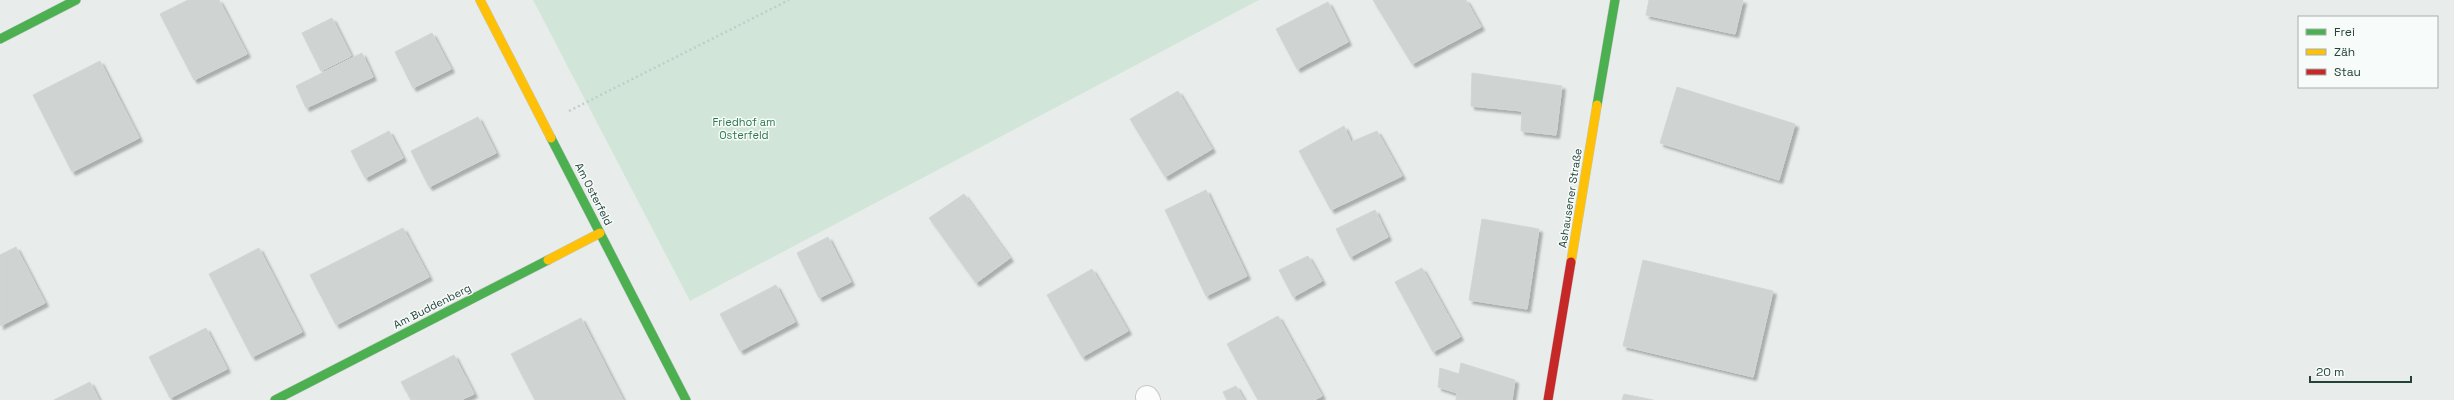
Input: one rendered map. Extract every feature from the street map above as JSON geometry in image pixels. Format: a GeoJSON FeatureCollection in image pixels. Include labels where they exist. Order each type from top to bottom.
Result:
{"type":"FeatureCollection","features":[{"type":"Feature","properties":{"kind":"street"},"geometry":{"type":"LineString","coordinates":[[0,39],[76,0]]}},
{"type":"Feature","properties":{"kind":"street","name":"Am Osterfeld"},"geometry":{"type":"LineString","coordinates":[[480,0],[686,400]]}},
{"type":"Feature","properties":{"kind":"street","name":"Ashausener Straße"},"geometry":{"type":"LineString","coordinates":[[1548,400],[1615,0]]}},
{"type":"Feature","properties":{"kind":"street","name":"Am Buddenberg"},"geometry":{"type":"LineString","coordinates":[[275,400],[600,233]]}},
{"type":"Feature","properties":{"kind":"path"},"geometry":{"type":"LineString","coordinates":[[544,123],[790,0]]}},
{"type":"Feature","properties":{"kind":"green space","name":"Friedhof am Osterfeld"},"geometry":{"type":"Polygon","coordinates":[[[533,0],[1259,0],[690,301],[533,0]]]}},
{"type":"Feature","properties":{"kind":"building"},"geometry":{"type":"Polygon","coordinates":[[[188,0],[219,0],[247,54],[194,80],[160,14],[188,0]]]}},
{"type":"Feature","properties":{"kind":"building"},"geometry":{"type":"Polygon","coordinates":[[[1373,0],[1466,0],[1481,27],[1412,64],[1373,0]]]}},
{"type":"Feature","properties":{"kind":"building"},"geometry":{"type":"Polygon","coordinates":[[[1649,0],[1743,0],[1735,34],[1646,15],[1649,0]]]}},
{"type":"Feature","properties":{"kind":"building"},"geometry":{"type":"Polygon","coordinates":[[[1328,2],[1348,42],[1297,69],[1276,29],[1328,2]]]}},
{"type":"Feature","properties":{"kind":"building"},"geometry":{"type":"Polygon","coordinates":[[[332,18],[351,56],[321,71],[302,33],[332,18]]]}},
{"type":"Feature","properties":{"kind":"building"},"geometry":{"type":"Polygon","coordinates":[[[432,33],[451,69],[413,88],[395,52],[432,33]]]}},
{"type":"Feature","properties":{"kind":"building"},"geometry":{"type":"Polygon","coordinates":[[[362,53],[373,77],[306,108],[296,86],[362,53]]]}},
{"type":"Feature","properties":{"kind":"building"},"geometry":{"type":"Polygon","coordinates":[[[100,61],[139,138],[72,172],[33,95],[100,61]]]}},
{"type":"Feature","properties":{"kind":"building"},"geometry":{"type":"Polygon","coordinates":[[[1472,73],[1562,86],[1556,135],[1521,131],[1522,111],[1471,106],[1472,73]]]}},
{"type":"Feature","properties":{"kind":"building"},"geometry":{"type":"Polygon","coordinates":[[[1677,87],[1795,124],[1779,180],[1660,143],[1677,87]]]}},
{"type":"Feature","properties":{"kind":"building"},"geometry":{"type":"Polygon","coordinates":[[[1178,91],[1212,149],[1165,177],[1130,119],[1178,91]]]}},
{"type":"Feature","properties":{"kind":"building"},"geometry":{"type":"Polygon","coordinates":[[[478,117],[496,153],[429,187],[411,151],[478,117]]]}},
{"type":"Feature","properties":{"kind":"building"},"geometry":{"type":"Polygon","coordinates":[[[1344,126],[1351,142],[1377,131],[1402,176],[1331,210],[1299,151],[1344,126]]]}},
{"type":"Feature","properties":{"kind":"building"},"geometry":{"type":"Polygon","coordinates":[[[389,131],[403,158],[365,178],[351,151],[389,131]]]}},
{"type":"Feature","properties":{"kind":"building"},"geometry":{"type":"Polygon","coordinates":[[[1206,190],[1247,276],[1206,296],[1165,210],[1206,190]]]}},
{"type":"Feature","properties":{"kind":"building"},"geometry":{"type":"Polygon","coordinates":[[[964,194],[1010,258],[976,283],[929,218],[964,194]]]}},
{"type":"Feature","properties":{"kind":"building"},"geometry":{"type":"Polygon","coordinates":[[[1375,210],[1388,237],[1350,257],[1336,229],[1375,210]]]}},
{"type":"Feature","properties":{"kind":"building"},"geometry":{"type":"Polygon","coordinates":[[[1482,219],[1539,229],[1527,309],[1469,300],[1482,219]]]}},
{"type":"Feature","properties":{"kind":"building"},"geometry":{"type":"Polygon","coordinates":[[[403,228],[429,277],[336,325],[310,275],[403,228]]]}},
{"type":"Feature","properties":{"kind":"building"},"geometry":{"type":"Polygon","coordinates":[[[828,237],[851,282],[819,298],[797,253],[828,237]]]}},
{"type":"Feature","properties":{"kind":"building"},"geometry":{"type":"Polygon","coordinates":[[[16,247],[45,303],[0,326],[0,255],[16,247]]]}},
{"type":"Feature","properties":{"kind":"building"},"geometry":{"type":"Polygon","coordinates":[[[259,248],[302,332],[252,357],[209,274],[259,248]]]}},
{"type":"Feature","properties":{"kind":"building"},"geometry":{"type":"Polygon","coordinates":[[[1308,256],[1322,281],[1293,297],[1279,270],[1308,256]]]}},
{"type":"Feature","properties":{"kind":"building"},"geometry":{"type":"Polygon","coordinates":[[[1643,260],[1773,291],[1753,377],[1623,346],[1643,260]]]}},
{"type":"Feature","properties":{"kind":"building"},"geometry":{"type":"Polygon","coordinates":[[[1422,268],[1460,337],[1433,352],[1395,282],[1422,268]]]}},
{"type":"Feature","properties":{"kind":"building"},"geometry":{"type":"Polygon","coordinates":[[[1092,269],[1128,331],[1082,357],[1047,295],[1092,269]]]}},
{"type":"Feature","properties":{"kind":"building"},"geometry":{"type":"Polygon","coordinates":[[[776,285],[795,322],[740,351],[720,314],[776,285]]]}},
{"type":"Feature","properties":{"kind":"building"},"geometry":{"type":"Polygon","coordinates":[[[1278,316],[1322,396],[1314,400],[1258,400],[1227,344],[1278,316]]]}},
{"type":"Feature","properties":{"kind":"building"},"geometry":{"type":"Polygon","coordinates":[[[581,318],[623,400],[535,400],[511,354],[581,318]]]}},
{"type":"Feature","properties":{"kind":"building"},"geometry":{"type":"Polygon","coordinates":[[[206,328],[227,369],[170,398],[149,357],[206,328]]]}},
{"type":"Feature","properties":{"kind":"building"},"geometry":{"type":"Polygon","coordinates":[[[454,355],[474,394],[461,400],[411,400],[401,382],[454,355]]]}},
{"type":"Feature","properties":{"kind":"building"},"geometry":{"type":"Polygon","coordinates":[[[1461,363],[1515,380],[1512,400],[1456,400],[1457,393],[1438,387],[1440,368],[1459,374],[1461,363]]]}},
{"type":"Feature","properties":{"kind":"building"},"geometry":{"type":"Polygon","coordinates":[[[90,382],[99,400],[54,400],[90,382]]]}},
{"type":"Feature","properties":{"kind":"building"},"geometry":{"type":"Polygon","coordinates":[[[1236,386],[1244,400],[1227,400],[1223,392],[1236,386]]]}},
{"type":"Feature","properties":{"kind":"building"},"geometry":{"type":"Polygon","coordinates":[[[1624,394],[1653,400],[1622,400],[1624,394]]]}},
{"type":"Feature","properties":{"kind":"traffic: fast"},"geometry":{"type":"LineString","coordinates":[[0,39],[76,0]]}},
{"type":"Feature","properties":{"kind":"traffic: fast"},"geometry":{"type":"LineString","coordinates":[[1597,105],[1615,0]]}},
{"type":"Feature","properties":{"kind":"traffic: fast"},"geometry":{"type":"LineString","coordinates":[[551,138],[686,400]]}},
{"type":"Feature","properties":{"kind":"traffic: fast"},"geometry":{"type":"LineString","coordinates":[[275,400],[548,260]]}},
{"type":"Feature","properties":{"kind":"traffic: slow"},"geometry":{"type":"LineString","coordinates":[[480,0],[551,138]]}},
{"type":"Feature","properties":{"kind":"traffic: slow"},"geometry":{"type":"LineString","coordinates":[[1571,262],[1597,105]]}},
{"type":"Feature","properties":{"kind":"traffic: slow"},"geometry":{"type":"LineString","coordinates":[[548,260],[600,233]]}},
{"type":"Feature","properties":{"kind":"traffic: jam"},"geometry":{"type":"LineString","coordinates":[[1548,400],[1571,262]]}}]}
